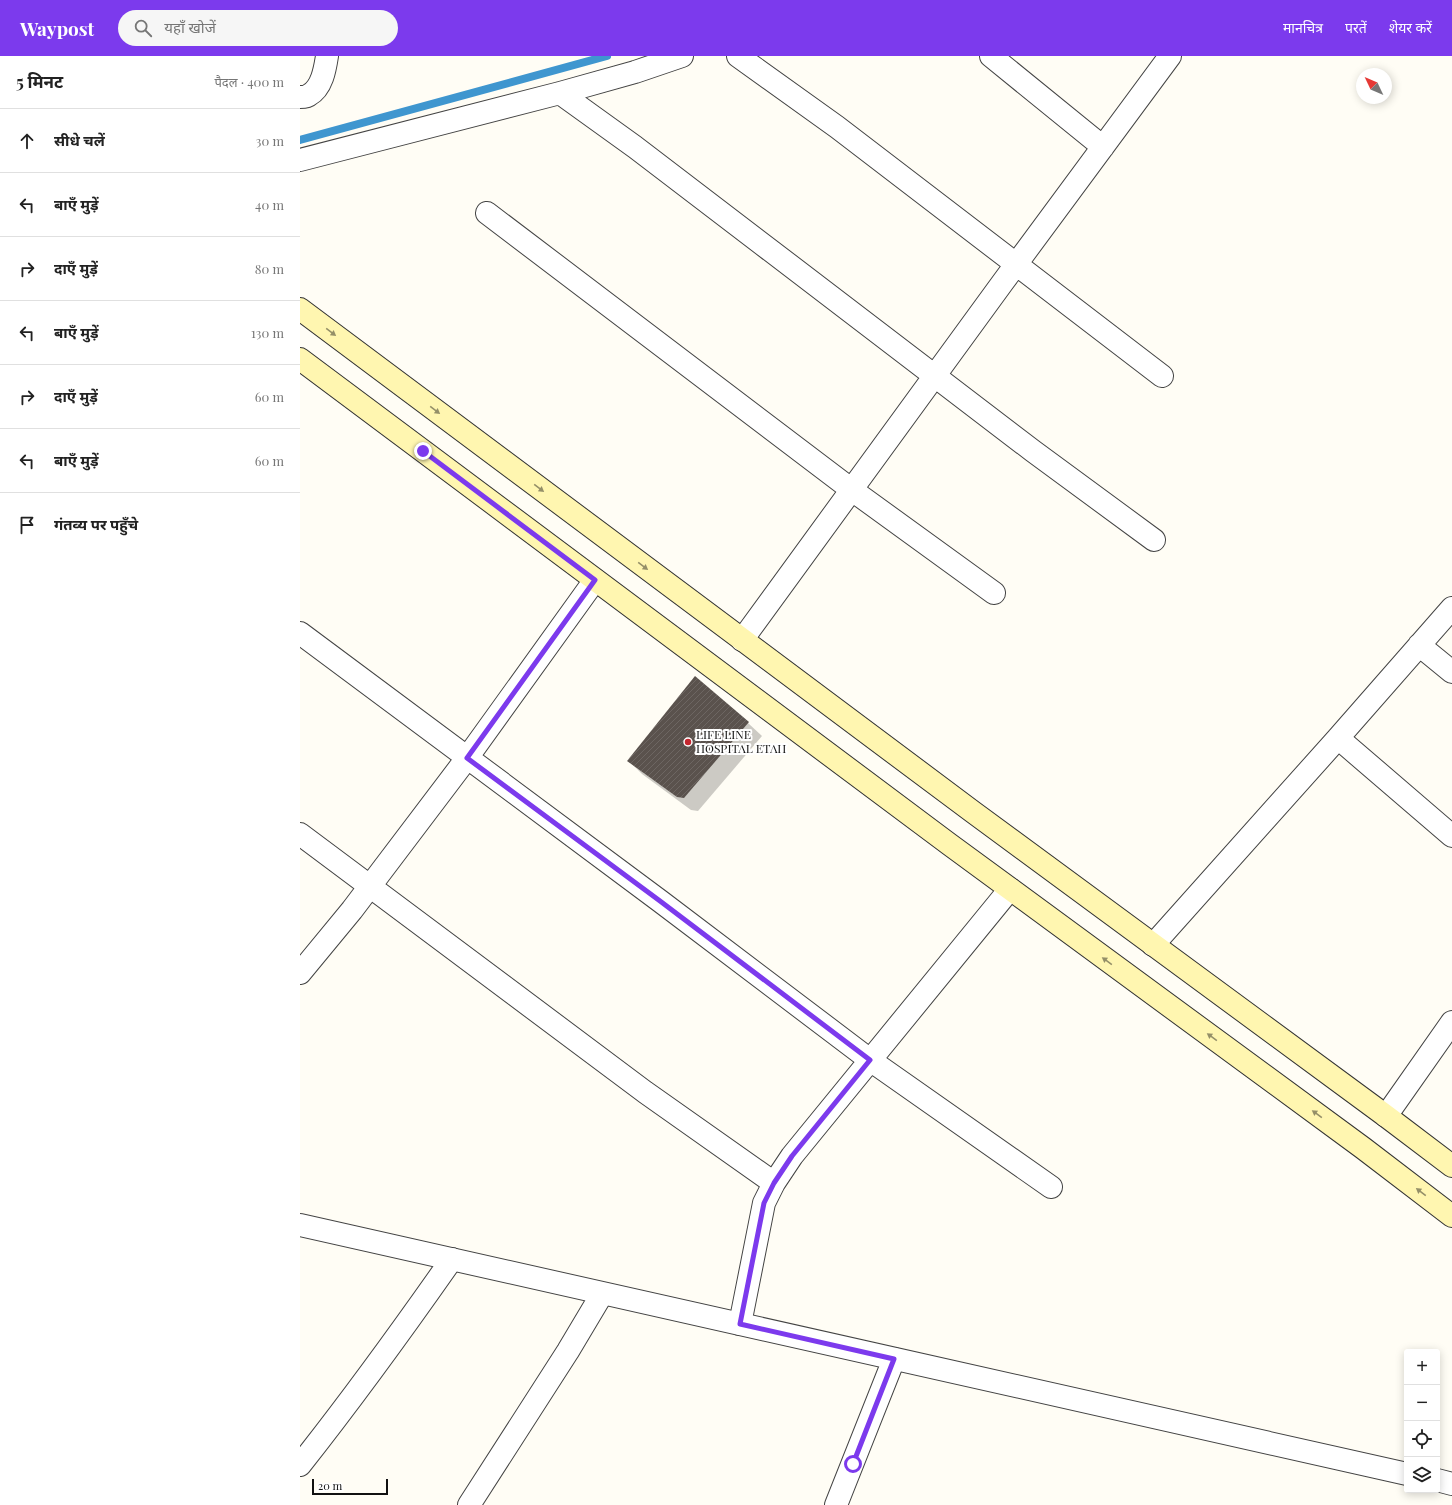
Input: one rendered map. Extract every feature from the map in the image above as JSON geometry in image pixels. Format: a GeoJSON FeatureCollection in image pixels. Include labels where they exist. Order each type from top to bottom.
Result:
{"type":"FeatureCollection","features":[{"type":"Feature","properties":{"kind":"main road"},"geometry":{"type":"LineString","coordinates":[[300,309],[742,640],[1452,1166]]}},
{"type":"Feature","properties":{"kind":"main road"},"geometry":{"type":"LineString","coordinates":[[300,358],[595,580],[1010,889],[1363,1148],[1452,1216]]}},
{"type":"Feature","properties":{"kind":"street"},"geometry":{"type":"LineString","coordinates":[[300,97],[309,96],[317,88],[322,80],[327,56]]}},
{"type":"Feature","properties":{"kind":"street"},"geometry":{"type":"LineString","coordinates":[[300,160],[560,93],[635,72],[682,56]]}},
{"type":"Feature","properties":{"kind":"street"},"geometry":{"type":"LineString","coordinates":[[738,56],[837,127],[1162,376]]}},
{"type":"Feature","properties":{"kind":"street"},"geometry":{"type":"LineString","coordinates":[[992,56],[1103,147]]}},
{"type":"Feature","properties":{"kind":"street"},"geometry":{"type":"LineString","coordinates":[[742,640],[1016,264],[1170,56]]}},
{"type":"Feature","properties":{"kind":"street"},"geometry":{"type":"LineString","coordinates":[[560,93],[635,147],[1034,451],[1154,540]]}},
{"type":"Feature","properties":{"kind":"street"},"geometry":{"type":"LineString","coordinates":[[487,213],[852,490],[994,593]]}},
{"type":"Feature","properties":{"kind":"street"},"geometry":{"type":"LineString","coordinates":[[300,973],[352,910],[467,758],[595,580]]}},
{"type":"Feature","properties":{"kind":"street"},"geometry":{"type":"LineString","coordinates":[[1153,945],[1452,608]]}},
{"type":"Feature","properties":{"kind":"street"},"geometry":{"type":"LineString","coordinates":[[300,633],[660,901],[870,1060],[1050,1187]]}},
{"type":"Feature","properties":{"kind":"street"},"geometry":{"type":"LineString","coordinates":[[1420,645],[1452,672]]}},
{"type":"Feature","properties":{"kind":"street"},"geometry":{"type":"LineString","coordinates":[[1338,738],[1452,836]]}},
{"type":"Feature","properties":{"kind":"street"},"geometry":{"type":"LineString","coordinates":[[300,834],[531,1005],[644,1092],[774,1183]]}},
{"type":"Feature","properties":{"kind":"street"},"geometry":{"type":"LineString","coordinates":[[740,1324],[764,1203],[774,1183],[792,1156],[1010,889]]}},
{"type":"Feature","properties":{"kind":"street"},"geometry":{"type":"LineString","coordinates":[[1386,1116],[1452,1022]]}},
{"type":"Feature","properties":{"kind":"street"},"geometry":{"type":"LineString","coordinates":[[300,1225],[1404,1473]]}},
{"type":"Feature","properties":{"kind":"street"},"geometry":{"type":"LineString","coordinates":[[300,1465],[391,1344],[452,1259]]}},
{"type":"Feature","properties":{"kind":"street"},"geometry":{"type":"LineString","coordinates":[[469,1505],[564,1357],[602,1294]]}},
{"type":"Feature","properties":{"kind":"street"},"geometry":{"type":"LineString","coordinates":[[836,1505],[894,1359]]}},
{"type":"Feature","properties":{"kind":"street"},"geometry":{"type":"LineString","coordinates":[[1440,1481],[1452,1484]]}},
{"type":"Feature","properties":{"kind":"building","name":"LIFE LINE HOSPITAL ETAH"},"geometry":{"type":"Polygon","coordinates":[[[695,676],[749,722],[684,798],[677,797],[627,761],[695,676]]]}},
{"type":"Feature","properties":{"kind":"waterway"},"geometry":{"type":"LineString","coordinates":[[300,140],[607,56]]}},
{"type":"Feature","properties":{"kind":"place","name":"LIFE LINE HOSPITAL ETAH"},"geometry":{"type":"Point","coordinates":[688,742]}},
{"type":"Feature","properties":{"kind":"route"},"geometry":{"type":"LineString","coordinates":[[423,451],[595,580],[467,758],[660,901],[870,1060],[792,1156],[774,1183],[764,1203],[740,1324],[894,1359],[853,1464]]}}]}
